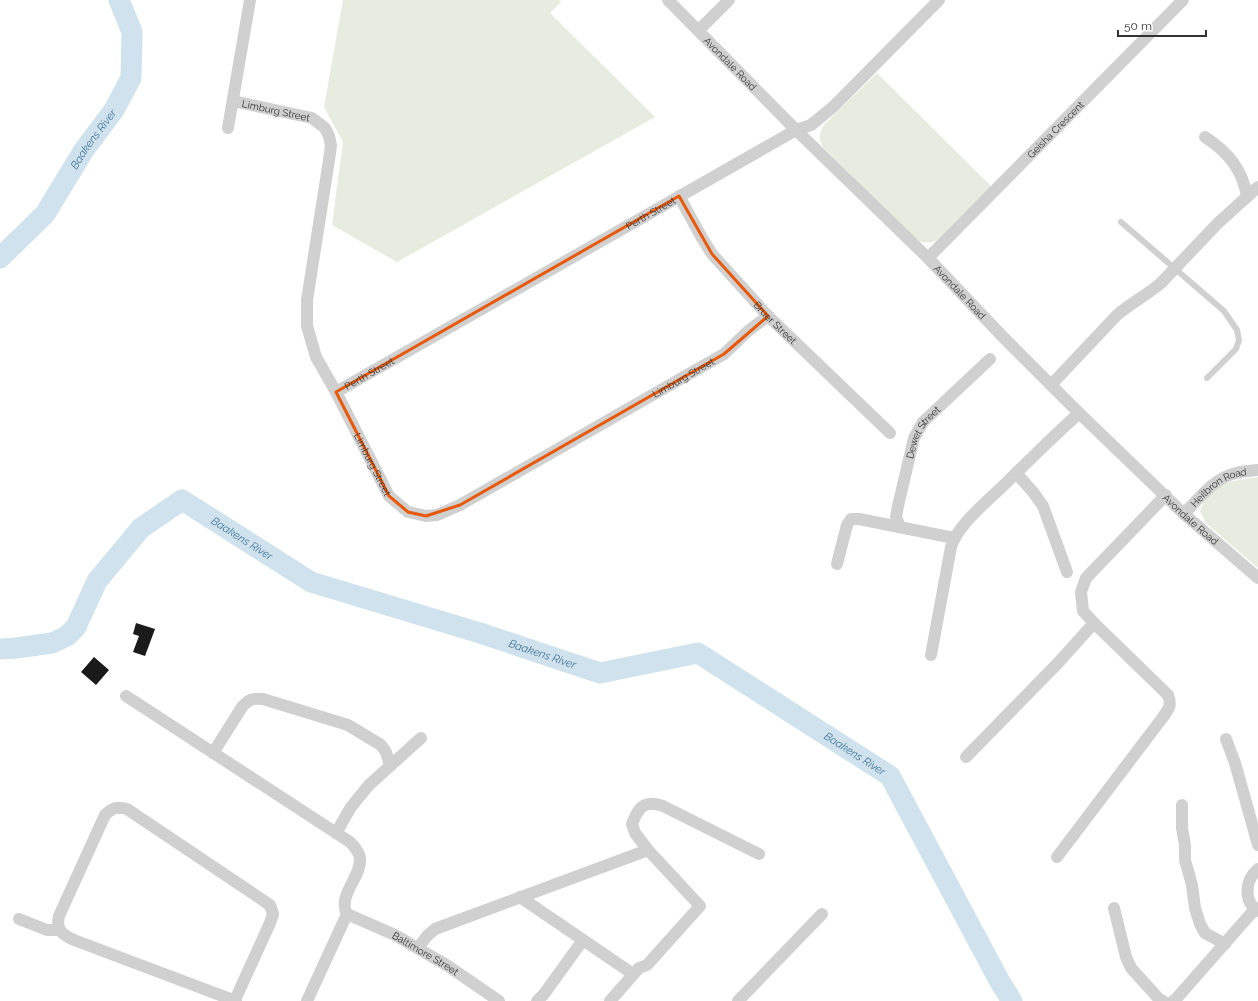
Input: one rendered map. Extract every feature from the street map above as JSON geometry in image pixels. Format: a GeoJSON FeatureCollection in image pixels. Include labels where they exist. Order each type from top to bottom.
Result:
{"type":"FeatureCollection","features":[{"type":"Feature","properties":{"kind":"street"},"geometry":{"type":"LineString","coordinates":[[228,128],[250,0]]}},
{"type":"Feature","properties":{"kind":"street","name":"Avondale Road"},"geometry":{"type":"LineString","coordinates":[[668,0],[796,130],[928,258],[1002,336],[1079,413],[1184,514],[1258,578]]}},
{"type":"Feature","properties":{"kind":"street"},"geometry":{"type":"LineString","coordinates":[[699,30],[729,0]]}},
{"type":"Feature","properties":{"kind":"street","name":"Perth Street"},"geometry":{"type":"LineString","coordinates":[[336,392],[796,130],[811,125],[833,107],[939,0]]}},
{"type":"Feature","properties":{"kind":"street","name":"Geisha Crescent"},"geometry":{"type":"LineString","coordinates":[[928,258],[1183,0]]}},
{"type":"Feature","properties":{"kind":"street","name":"Limburg Street"},"geometry":{"type":"LineString","coordinates":[[233,101],[312,118],[325,128],[329,136],[331,146],[307,300],[307,326],[316,357],[336,392],[389,496],[397,504],[412,513],[426,516],[437,515],[460,505],[724,354],[748,331],[768,316]]}},
{"type":"Feature","properties":{"kind":"street"},"geometry":{"type":"LineString","coordinates":[[1205,137],[1225,152],[1232,161],[1243,179],[1247,197]]}},
{"type":"Feature","properties":{"kind":"street"},"geometry":{"type":"LineString","coordinates":[[1051,385],[1128,305],[1151,292],[1218,223],[1258,187]]}},
{"type":"Feature","properties":{"kind":"street","name":"Bruer Street"},"geometry":{"type":"LineString","coordinates":[[679,196],[712,254],[768,316],[890,433]]}},
{"type":"Feature","properties":{"kind":"street","name":"Dewet Street"},"geometry":{"type":"LineString","coordinates":[[900,527],[896,518],[914,438],[923,422],[990,359]]}},
{"type":"Feature","properties":{"kind":"street"},"geometry":{"type":"LineString","coordinates":[[931,655],[951,547],[954,538],[968,521],[1039,450],[1079,413]]}},
{"type":"Feature","properties":{"kind":"street","name":"Heilbron Road"},"geometry":{"type":"LineString","coordinates":[[1184,514],[1210,486],[1235,473],[1258,470]]}},
{"type":"Feature","properties":{"kind":"street"},"geometry":{"type":"LineString","coordinates":[[1016,473],[1043,506],[1067,572]]}},
{"type":"Feature","properties":{"kind":"street"},"geometry":{"type":"LineString","coordinates":[[1057,857],[1163,717],[1171,702],[1168,695],[1094,623],[1084,611],[1081,592],[1086,578],[1166,496]]}},
{"type":"Feature","properties":{"kind":"street"},"geometry":{"type":"LineString","coordinates":[[837,564],[847,525],[851,519],[859,519],[954,538]]}},
{"type":"Feature","properties":{"kind":"street"},"geometry":{"type":"LineString","coordinates":[[966,757],[1058,663],[1094,623]]}},
{"type":"Feature","properties":{"kind":"street"},"geometry":{"type":"LineString","coordinates":[[126,696],[350,842],[355,847],[360,858],[359,866],[343,906],[346,914],[307,1001]]}},
{"type":"Feature","properties":{"kind":"street"},"geometry":{"type":"LineString","coordinates":[[213,753],[242,707],[248,700],[254,698],[263,699],[348,725],[381,745],[386,752],[390,766]]}},
{"type":"Feature","properties":{"kind":"street"},"geometry":{"type":"LineString","coordinates":[[336,833],[360,795],[421,738]]}},
{"type":"Feature","properties":{"kind":"street"},"geometry":{"type":"LineString","coordinates":[[1226,739],[1235,763],[1258,845]]}},
{"type":"Feature","properties":{"kind":"street"},"geometry":{"type":"LineString","coordinates":[[610,1001],[633,974],[639,968],[647,964],[700,906],[648,850],[635,833],[632,824],[642,807],[647,803],[654,802],[759,854]]}},
{"type":"Feature","properties":{"kind":"street"},"geometry":{"type":"LineString","coordinates":[[1182,805],[1182,828],[1185,845],[1185,860],[1192,885],[1195,908],[1205,934],[1225,944]]}},
{"type":"Feature","properties":{"kind":"street"},"geometry":{"type":"LineString","coordinates":[[118,807],[127,809],[270,905],[273,914],[270,923],[236,1001],[74,940],[67,937],[60,930],[57,922],[59,916],[105,815],[110,810],[118,807]]}},
{"type":"Feature","properties":{"kind":"street"},"geometry":{"type":"LineString","coordinates":[[418,948],[427,936],[435,929],[648,850]]}},
{"type":"Feature","properties":{"kind":"street"},"geometry":{"type":"LineString","coordinates":[[1173,1001],[1176,1000],[1257,910],[1251,904],[1247,891],[1250,878],[1258,869]]}},
{"type":"Feature","properties":{"kind":"street"},"geometry":{"type":"LineString","coordinates":[[520,897],[633,974]]}},
{"type":"Feature","properties":{"kind":"street"},"geometry":{"type":"LineString","coordinates":[[1114,908],[1126,958],[1131,968],[1160,1000],[1163,1001]]}},
{"type":"Feature","properties":{"kind":"street","name":"Baltimore Street"},"geometry":{"type":"LineString","coordinates":[[346,914],[395,934],[448,966],[500,1001]]}},
{"type":"Feature","properties":{"kind":"street"},"geometry":{"type":"LineString","coordinates":[[740,1000],[822,914]]}},
{"type":"Feature","properties":{"kind":"street"},"geometry":{"type":"LineString","coordinates":[[19,919],[47,930],[60,930]]}},
{"type":"Feature","properties":{"kind":"street"},"geometry":{"type":"LineString","coordinates":[[541,997],[583,940]]}},
{"type":"Feature","properties":{"kind":"lane"},"geometry":{"type":"LineString","coordinates":[[1121,222],[1174,269],[1224,310],[1237,330],[1239,340],[1236,349],[1207,378]]}},
{"type":"Feature","properties":{"kind":"highlighted area"},"geometry":{"type":"Polygon","coordinates":[[[679,196],[712,254],[768,316],[724,354],[460,505],[426,516],[408,512],[389,496],[336,392],[679,196]]]}},
{"type":"Feature","properties":{"kind":"shaded area"},"geometry":{"type":"Polygon","coordinates":[[[343,0],[560,0],[561,2],[550,13],[655,117],[397,262],[332,225],[343,142],[324,107],[343,0]]]}},
{"type":"Feature","properties":{"kind":"shaded area"},"geometry":{"type":"Polygon","coordinates":[[[877,73],[991,186],[937,240],[926,242],[915,239],[823,147],[820,141],[820,133],[824,125],[877,73]]]}},
{"type":"Feature","properties":{"kind":"shaded area"},"geometry":{"type":"Polygon","coordinates":[[[1258,477],[1258,568],[1206,523],[1200,511],[1207,496],[1217,487],[1231,482],[1258,477]]]}},
{"type":"Feature","properties":{"kind":"building"},"geometry":{"type":"Polygon","coordinates":[[[136,623],[155,629],[145,656],[133,652],[139,636],[133,634],[136,623]]]}},
{"type":"Feature","properties":{"kind":"building"},"geometry":{"type":"Polygon","coordinates":[[[94,657],[109,670],[96,685],[81,672],[94,657]]]}},
{"type":"Feature","properties":{"kind":"waterway","name":"Baakens River"},"geometry":{"type":"LineString","coordinates":[[0,258],[45,214],[84,150],[114,110],[131,78],[132,32],[119,0]]}},
{"type":"Feature","properties":{"kind":"waterway","name":"Baakens River"},"geometry":{"type":"LineString","coordinates":[[0,649],[52,643],[67,636],[76,627],[97,581],[141,528],[182,500],[311,582],[480,633],[600,673],[698,653],[890,776],[1000,982],[1012,1001]]}}]}
